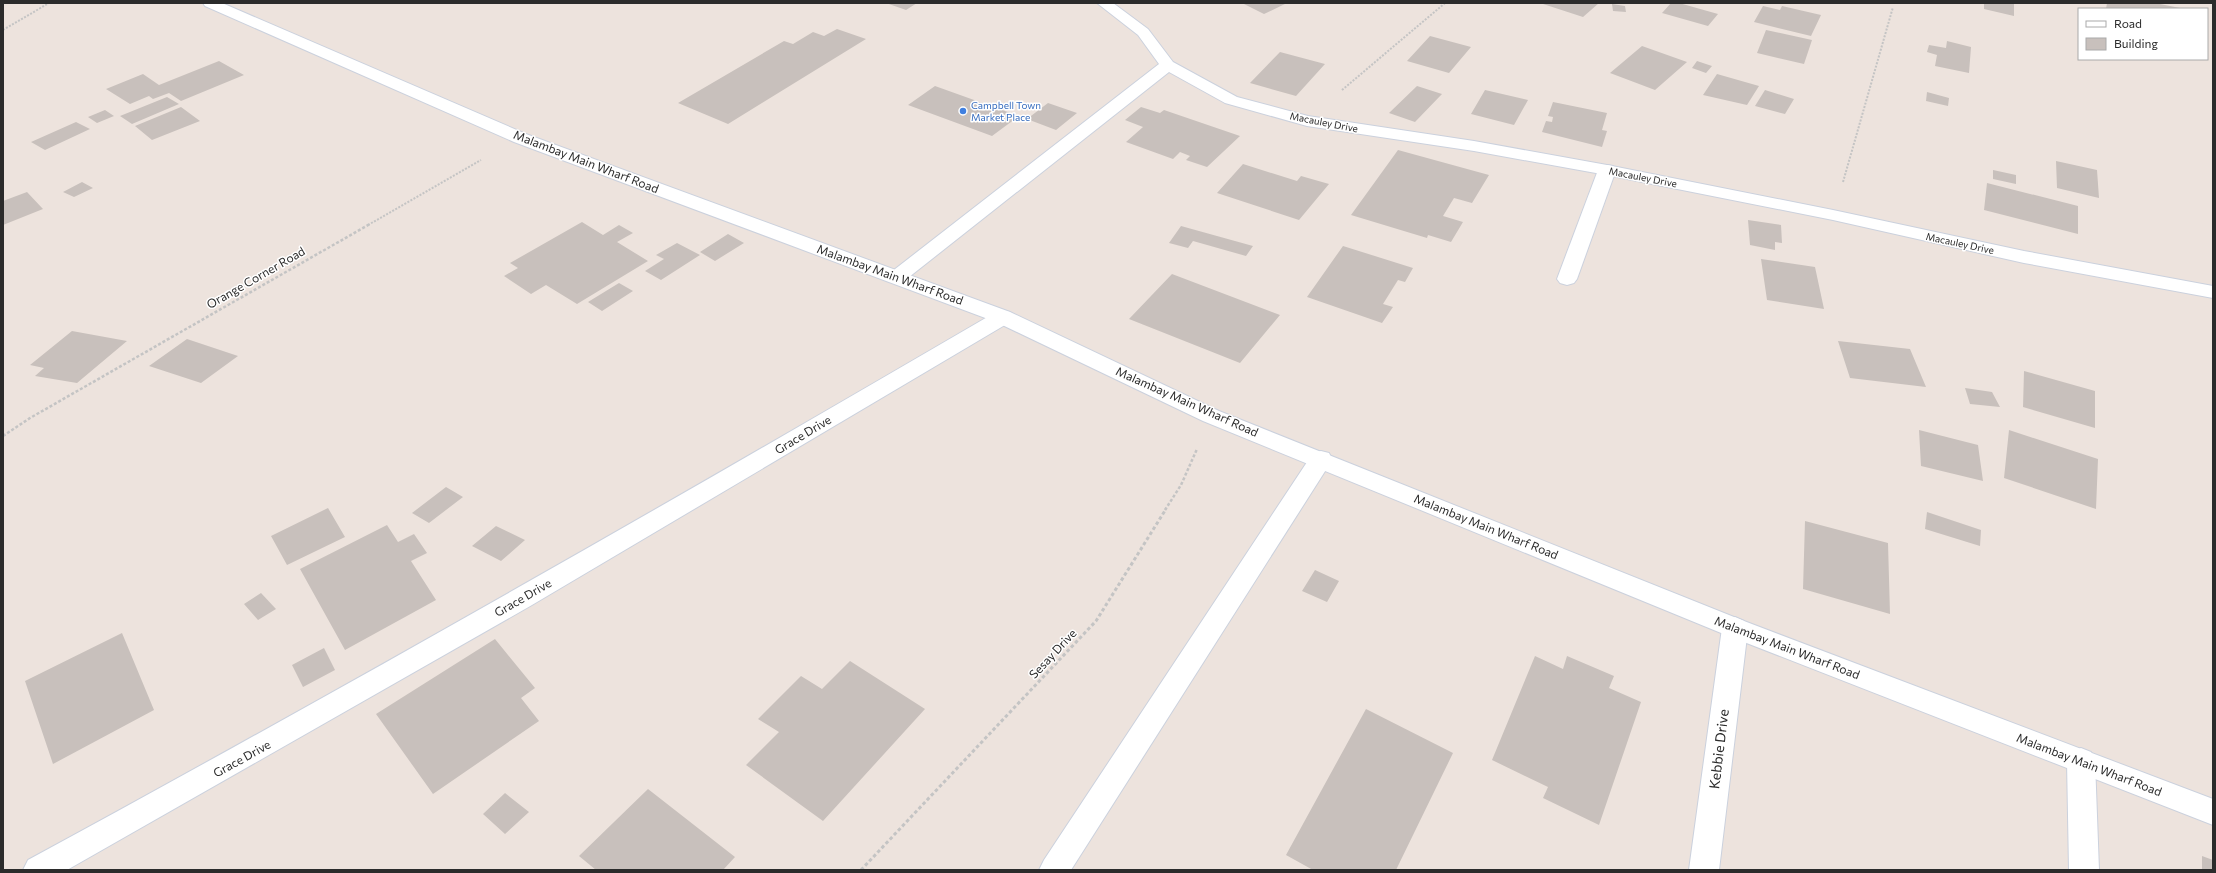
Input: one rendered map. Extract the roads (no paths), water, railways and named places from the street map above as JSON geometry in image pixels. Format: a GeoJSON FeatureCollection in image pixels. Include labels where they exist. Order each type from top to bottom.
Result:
{"type":"FeatureCollection","features":[{"type":"Feature","properties":{"kind":"street","name":"Malambay Main Wharf Road"},"geometry":{"type":"LineString","coordinates":[[210,3],[520,138],[1002,317],[1211,416],[1321,459],[1735,628],[2213,812]]}},
{"type":"Feature","properties":{"kind":"street","name":"Macauley Drive"},"geometry":{"type":"LineString","coordinates":[[1104,3],[1143,32],[1168,65],[1231,100],[1307,121],[1474,146],[1607,170],[1833,215],[2024,257],[2213,292]]}},
{"type":"Feature","properties":{"kind":"street"},"geometry":{"type":"LineString","coordinates":[[897,277],[1168,65]]}},
{"type":"Feature","properties":{"kind":"street"},"geometry":{"type":"LineString","coordinates":[[1567,279],[1607,170]]}},
{"type":"Feature","properties":{"kind":"street","name":"Grace Drive"},"geometry":{"type":"LineString","coordinates":[[38,870],[258,750],[668,515],[1002,317]]}},
{"type":"Feature","properties":{"kind":"street"},"geometry":{"type":"LineString","coordinates":[[1054,870],[1321,459]]}},
{"type":"Feature","properties":{"kind":"street","name":"Kebbie Drive"},"geometry":{"type":"LineString","coordinates":[[1704,870],[1735,628]]}},
{"type":"Feature","properties":{"kind":"street"},"geometry":{"type":"LineString","coordinates":[[2081,761],[2084,870]]}},
{"type":"Feature","properties":{"kind":"place","name":"Campbell Town Market Place"},"geometry":{"type":"Point","coordinates":[963,111]}}]}
